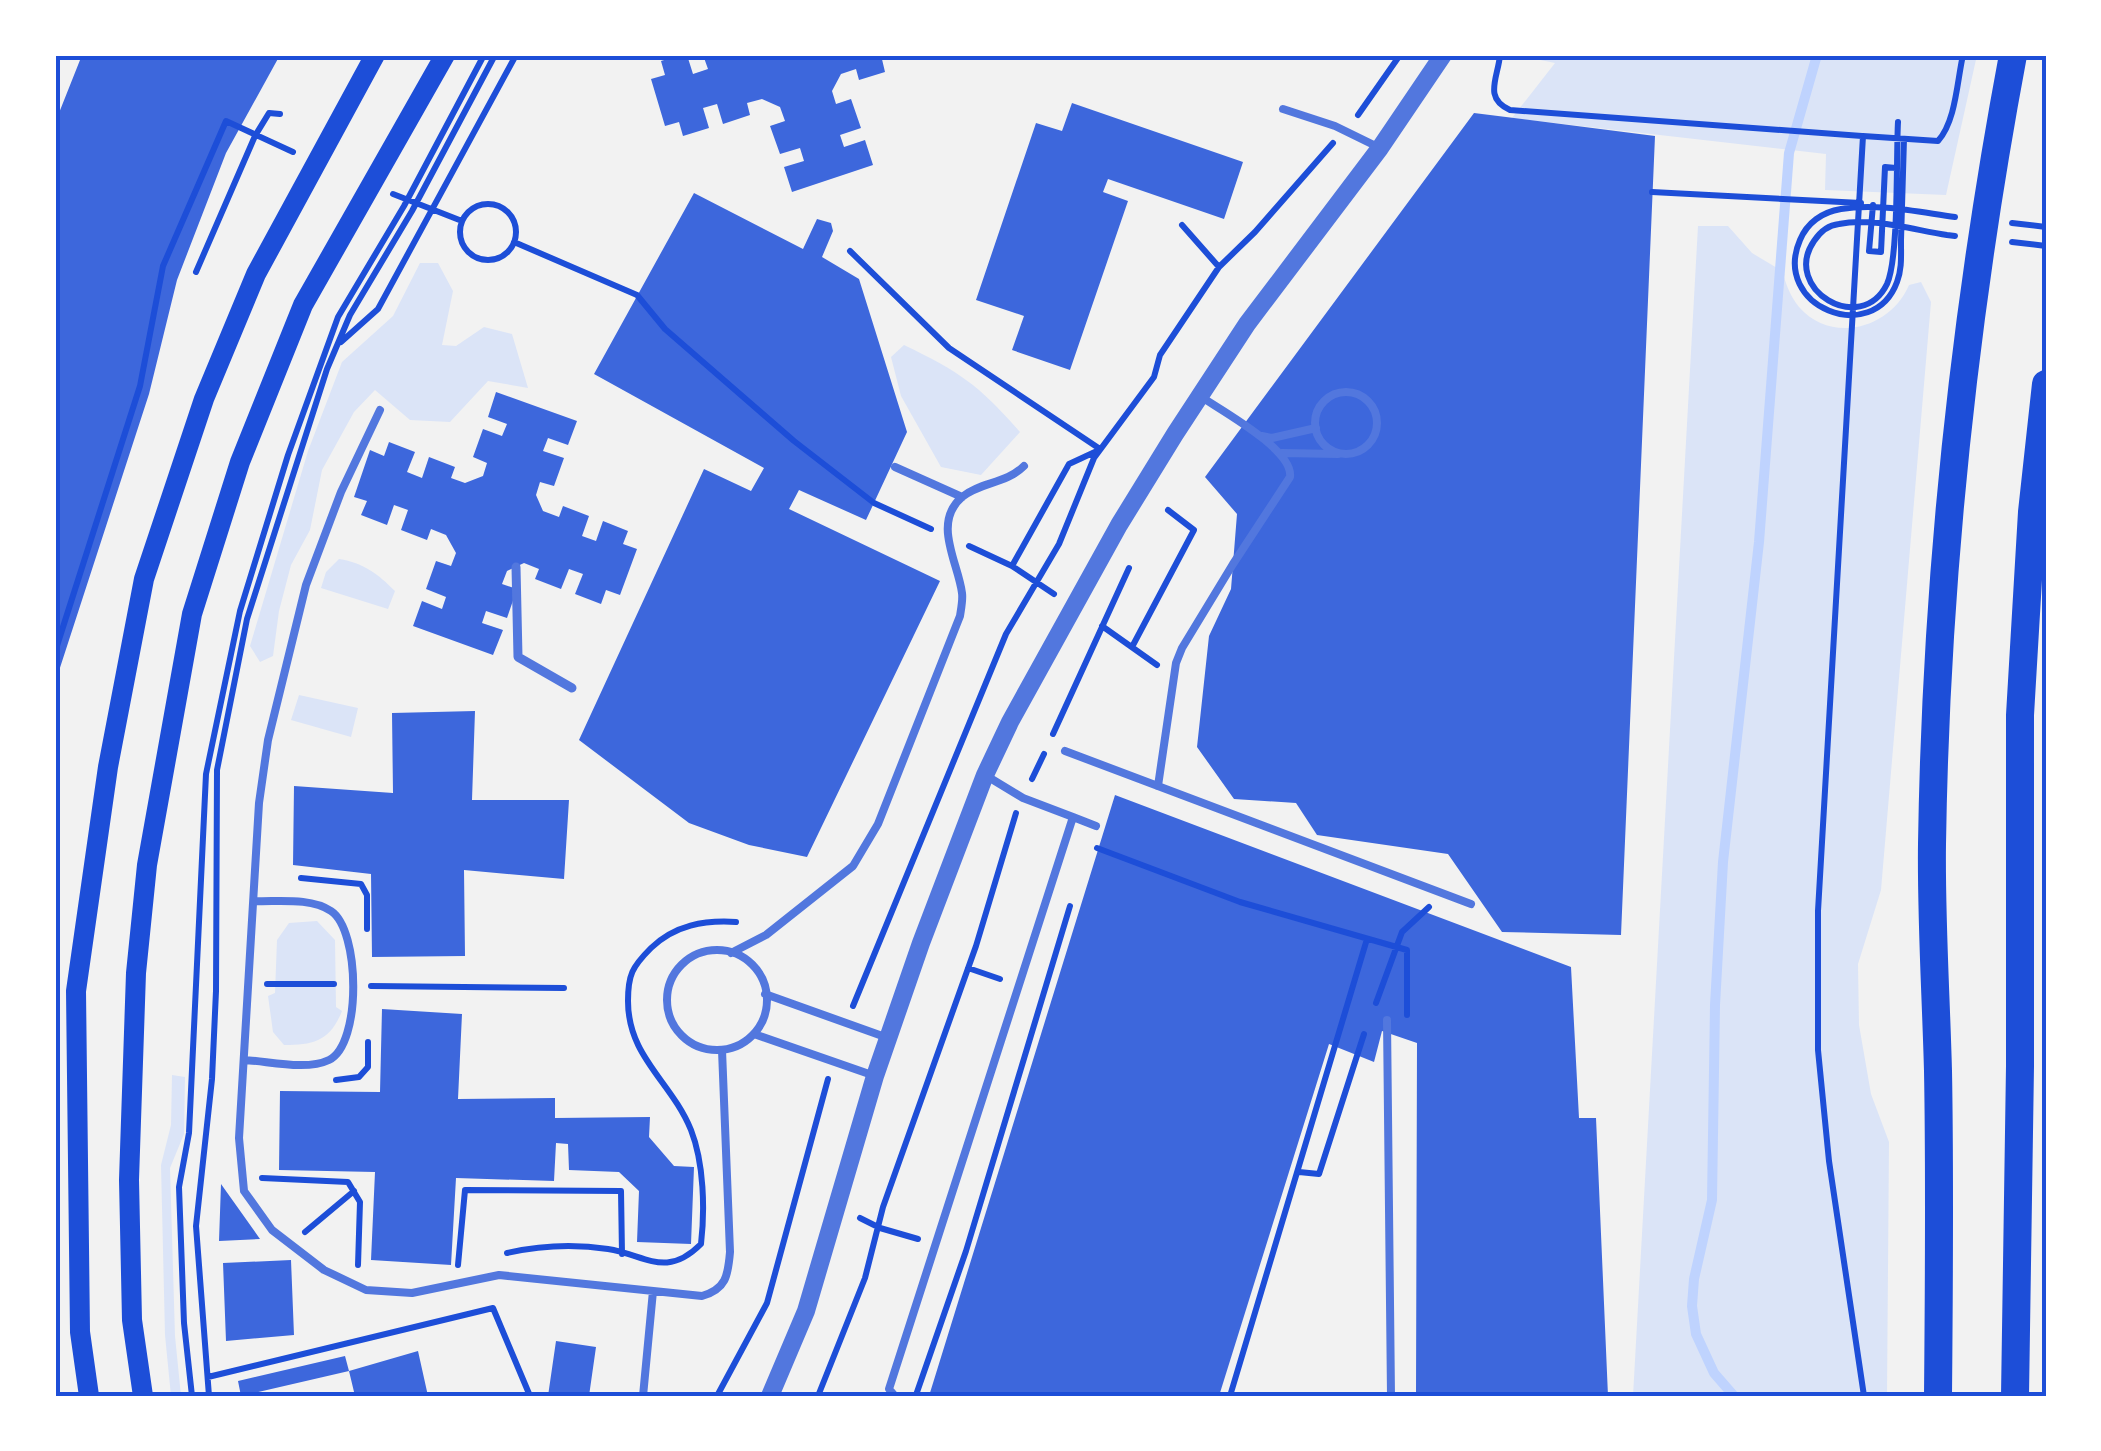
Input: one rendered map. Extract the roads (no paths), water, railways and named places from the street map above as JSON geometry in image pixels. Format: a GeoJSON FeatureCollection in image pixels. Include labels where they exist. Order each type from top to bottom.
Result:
{"type":"FeatureCollection","features":[{"type":"Feature","properties":{"kind":"highway"},"geometry":{"type":"LineString","coordinates":[[1938,1396],[1938,1075],[1932,847],[1938,680],[1964,359],[1992,170],[2014,55]]}},
{"type":"Feature","properties":{"kind":"highway"},"geometry":{"type":"LineString","coordinates":[[2015,1396],[2020,715],[2032,512],[2046,384]]}},
{"type":"Feature","properties":{"kind":"main road"},"geometry":{"type":"LineString","coordinates":[[89,1396],[80,1332],[76,991],[108,766],[144,579],[204,398],[256,274],[375,55]]}},
{"type":"Feature","properties":{"kind":"main road"},"geometry":{"type":"LineString","coordinates":[[143,1396],[132,1320],[130,1180],[136,988],[147,864],[192,614],[240,462],[303,304],[446,55]]}},
{"type":"Feature","properties":{"kind":"street"},"geometry":{"type":"LineString","coordinates":[[770,1396],[806,1311],[888,1038],[985,775],[1010,722],[1119,525],[1246,324],[1380,148],[1443,55]]}},
{"type":"Feature","properties":{"kind":"street"},"geometry":{"type":"LineString","coordinates":[[516,567],[518,657],[572,688]]}},
{"type":"Feature","properties":{"kind":"lane"},"geometry":{"type":"LineString","coordinates":[[1282,110],[1336,126],[1380,148]]}},
{"type":"Feature","properties":{"kind":"lane"},"geometry":{"type":"LineString","coordinates":[[1282,453],[1345,454],[1363,450],[1376,433],[1378,422],[1370,402],[1351,392],[1330,396],[1317,412],[1320,441],[1345,454]]}},
{"type":"Feature","properties":{"kind":"lane"},"geometry":{"type":"LineString","coordinates":[[1158,786],[1176,664],[1292,468],[1282,453],[1200,396]]}},
{"type":"Feature","properties":{"kind":"lane"},"geometry":{"type":"LineString","coordinates":[[380,410],[341,492],[306,585],[268,740],[259,803],[238,1138],[244,1191],[272,1230],[324,1270],[366,1290],[412,1293],[499,1276],[702,1296],[714,1293],[724,1284],[729,1271],[722,1050]]}},
{"type":"Feature","properties":{"kind":"lane"},"geometry":{"type":"LineString","coordinates":[[1258,436],[1272,438],[1316,428]]}},
{"type":"Feature","properties":{"kind":"lane"},"geometry":{"type":"LineString","coordinates":[[732,953],[766,935],[846,874],[878,824],[960,616],[962,595],[946,525],[962,497],[1014,476],[1024,466]]}},
{"type":"Feature","properties":{"kind":"lane"},"geometry":{"type":"LineString","coordinates":[[895,467],[962,497]]}},
{"type":"Feature","properties":{"kind":"lane"},"geometry":{"type":"LineString","coordinates":[[1064,751],[1471,904]]}},
{"type":"Feature","properties":{"kind":"lane"},"geometry":{"type":"LineString","coordinates":[[985,775],[1023,798],[1096,826]]}},
{"type":"Feature","properties":{"kind":"lane"},"geometry":{"type":"LineString","coordinates":[[895,1396],[888,1390],[1073,817]]}},
{"type":"Feature","properties":{"kind":"lane"},"geometry":{"type":"LineString","coordinates":[[244,1060],[315,1064],[333,1059],[350,1031],[352,946],[344,926],[331,911],[311,903],[254,901]]}},
{"type":"Feature","properties":{"kind":"lane"},"geometry":{"type":"LineString","coordinates":[[716,950],[746,960],[758,972],[766,994],[762,1020],[754,1034],[741,1044],[722,1050],[709,1050],[681,1035],[667,1006],[674,974],[699,953],[716,950]]}},
{"type":"Feature","properties":{"kind":"lane"},"geometry":{"type":"LineString","coordinates":[[766,994],[888,1038]]}},
{"type":"Feature","properties":{"kind":"lane"},"geometry":{"type":"LineString","coordinates":[[1388,1020],[1392,1396]]}},
{"type":"Feature","properties":{"kind":"lane"},"geometry":{"type":"LineString","coordinates":[[754,1034],[875,1076]]}},
{"type":"Feature","properties":{"kind":"lane"},"geometry":{"type":"LineString","coordinates":[[643,1396],[653,1291]]}},
{"type":"Feature","properties":{"kind":"waterway"},"geometry":{"type":"LineString","coordinates":[[1734,1396],[1714,1373],[1696,1334],[1692,1306],[1694,1279],[1712,1200],[1715,1005],[1723,862],[1759,542],[1789,153],[1817,55]]}}]}
